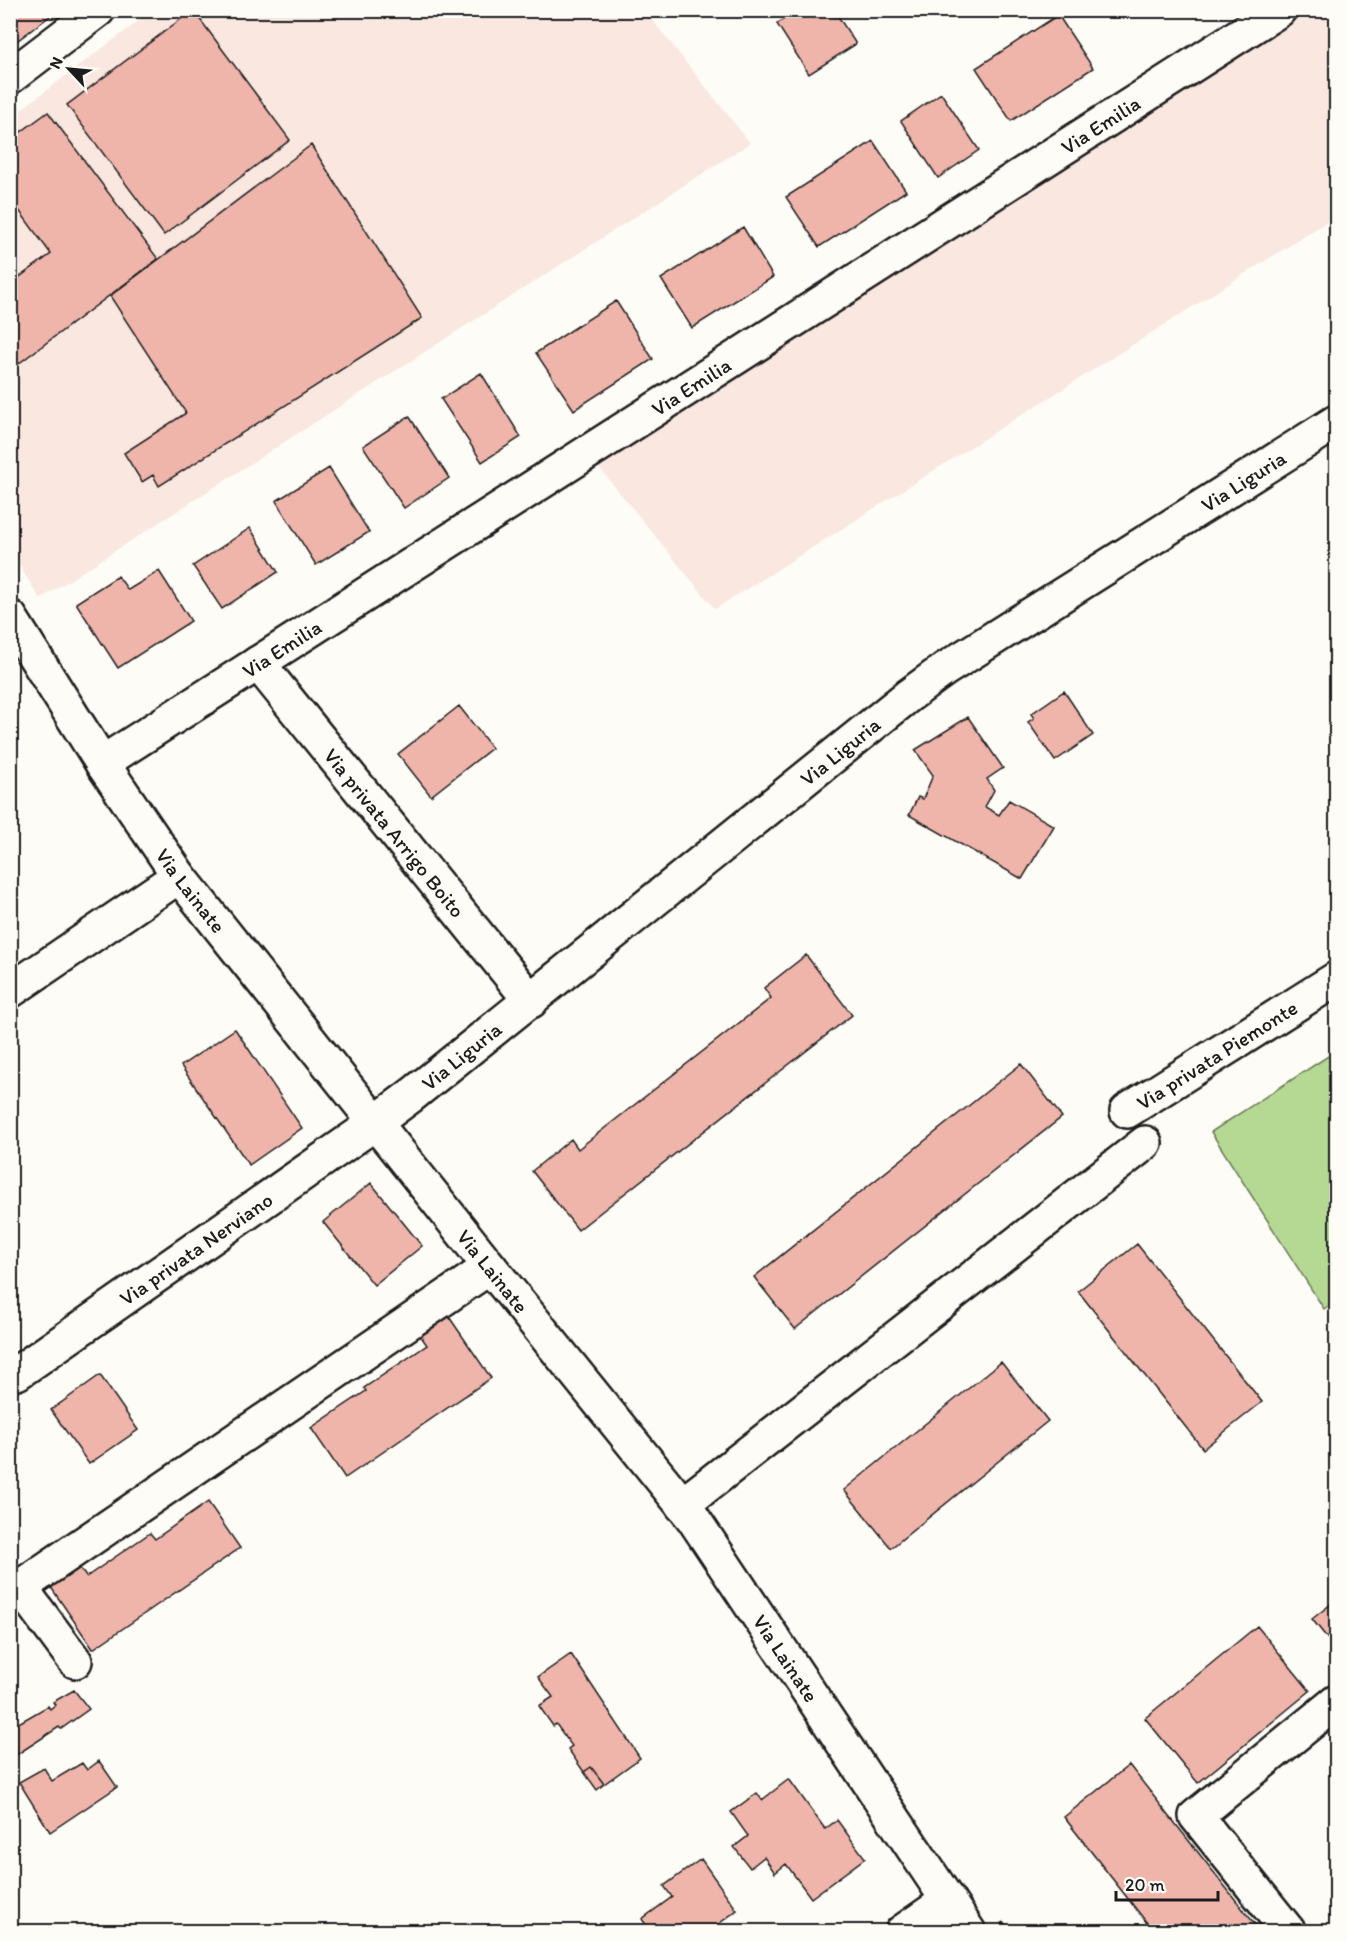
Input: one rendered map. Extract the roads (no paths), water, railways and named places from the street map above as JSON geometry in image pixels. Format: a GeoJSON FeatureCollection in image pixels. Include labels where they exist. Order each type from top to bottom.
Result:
{"type":"FeatureCollection","features":[{"type":"Feature","properties":{"kind":"street"},"geometry":{"type":"LineString","coordinates":[[10,77],[98,10]]}},
{"type":"Feature","properties":{"kind":"street","name":"Via Emilia"},"geometry":{"type":"LineString","coordinates":[[102,762],[1279,10]]}},
{"type":"Feature","properties":{"kind":"street","name":"Via Liguria"},"geometry":{"type":"LineString","coordinates":[[375,1123],[531,1001],[908,696],[945,669],[1336,422]]}},
{"type":"Feature","properties":{"kind":"street","name":"Via Lainate"},"geometry":{"type":"LineString","coordinates":[[10,617],[102,762],[179,876],[699,1527],[969,1932]]}},
{"type":"Feature","properties":{"kind":"street","name":"Via privata Arrigo Boito"},"geometry":{"type":"LineString","coordinates":[[258,663],[531,1001]]}},
{"type":"Feature","properties":{"kind":"street"},"geometry":{"type":"LineString","coordinates":[[10,991],[179,876]]}},
{"type":"Feature","properties":{"kind":"street","name":"Via privata Piemonte"},"geometry":{"type":"LineString","coordinates":[[1127,1111],[1336,979]]}},
{"type":"Feature","properties":{"kind":"street","name":"Via privata Nerviano"},"geometry":{"type":"LineString","coordinates":[[16,1373],[375,1123]]}},
{"type":"Feature","properties":{"kind":"street"},"geometry":{"type":"LineString","coordinates":[[682,1505],[1145,1143]]}},
{"type":"Feature","properties":{"kind":"street"},"geometry":{"type":"LineString","coordinates":[[75,1661],[20,1587],[490,1267]]}},
{"type":"Feature","properties":{"kind":"street"},"geometry":{"type":"LineString","coordinates":[[1289,1932],[1196,1816],[1336,1702]]}},
{"type":"Feature","properties":{"kind":"street"},"geometry":{"type":"LineString","coordinates":[[902,1932],[948,1900]]}}]}
